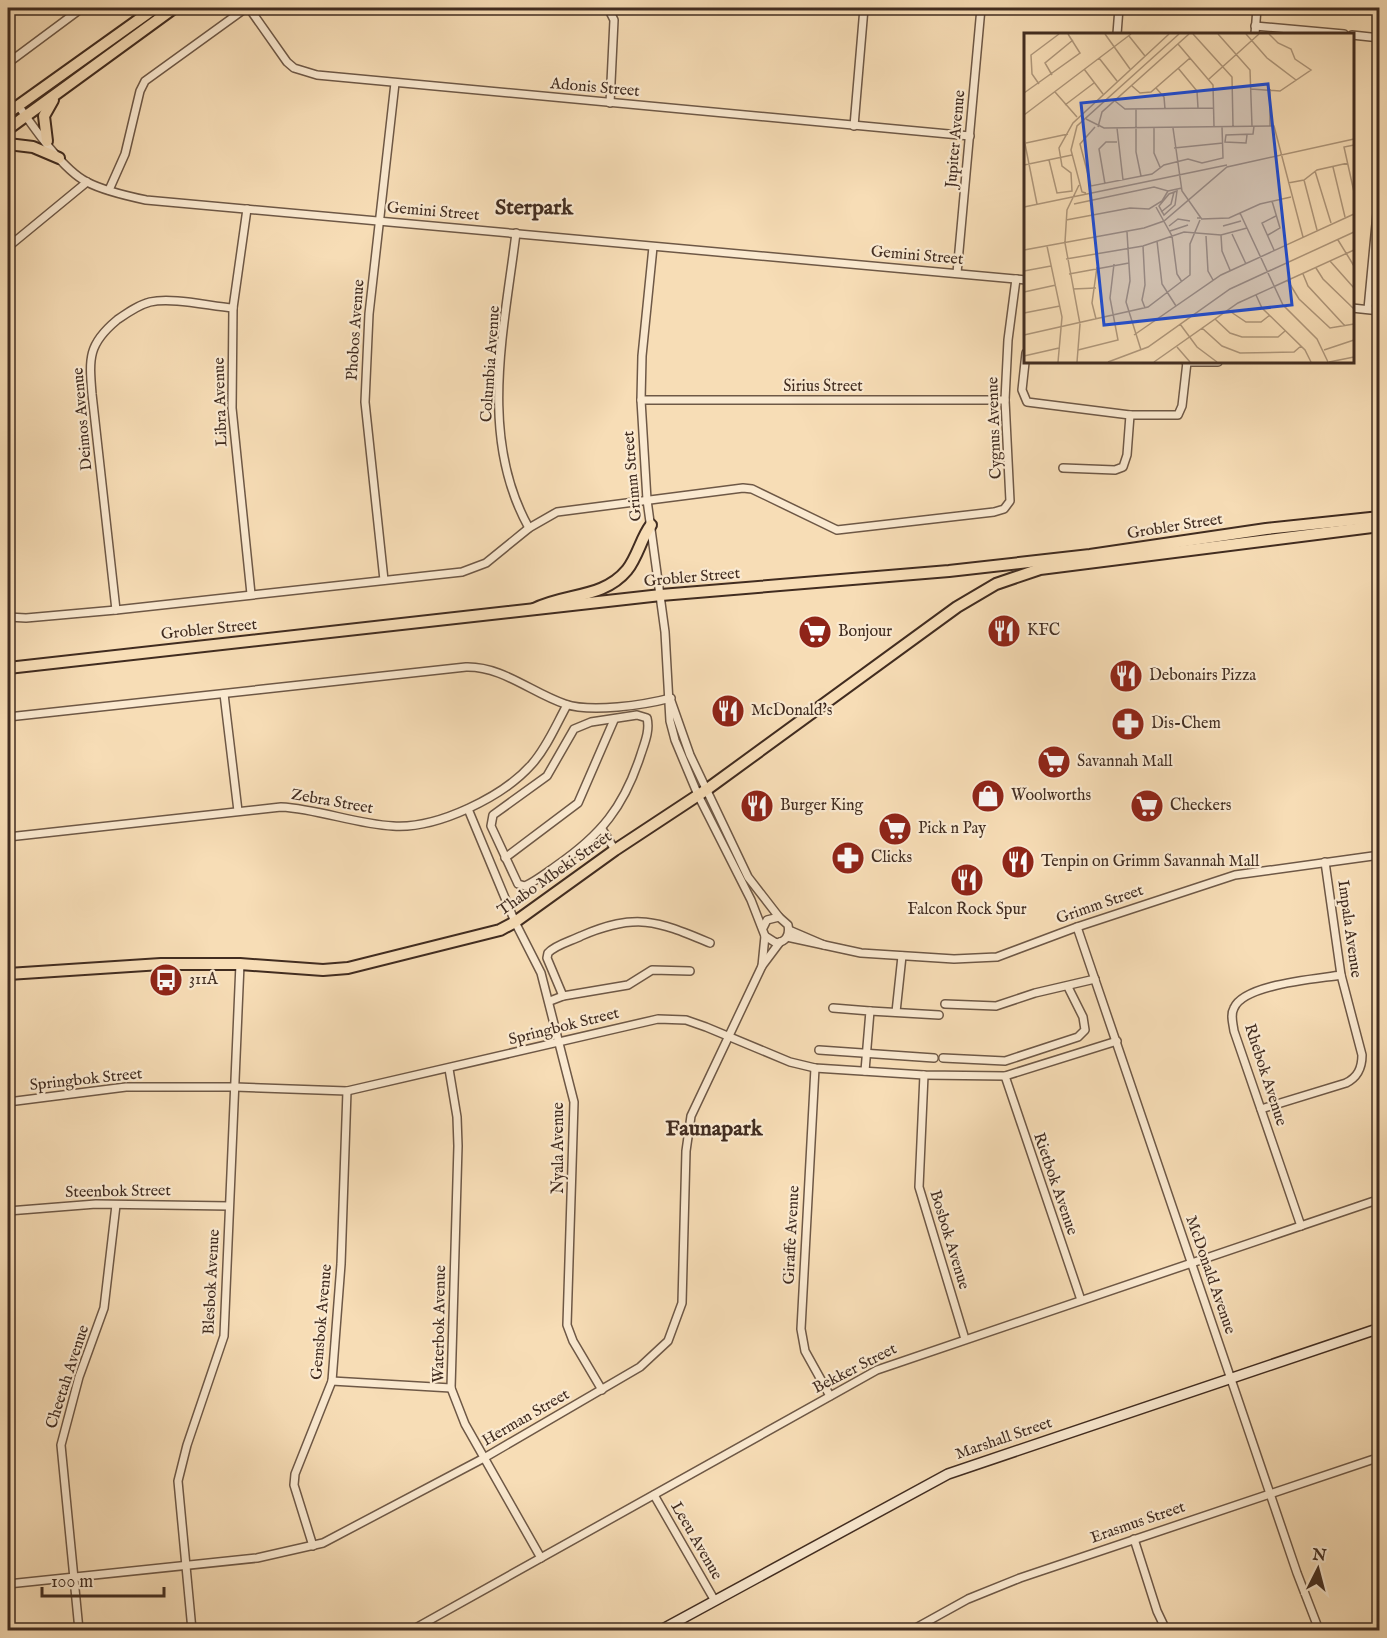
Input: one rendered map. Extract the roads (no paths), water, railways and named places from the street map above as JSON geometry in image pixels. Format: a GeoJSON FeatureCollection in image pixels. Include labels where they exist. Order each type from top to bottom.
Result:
{"type":"FeatureCollection","features":[{"type":"Feature","properties":{"kind":"main road"},"geometry":{"type":"LineString","coordinates":[[8,113],[155,8]]}},
{"type":"Feature","properties":{"kind":"main road"},"geometry":{"type":"LineString","coordinates":[[8,129],[174,8]]}},
{"type":"Feature","properties":{"kind":"main road"},"geometry":{"type":"LineString","coordinates":[[46,141],[44,116],[63,88]]}},
{"type":"Feature","properties":{"kind":"main road"},"geometry":{"type":"LineString","coordinates":[[8,144],[33,147],[59,158]]}},
{"type":"Feature","properties":{"kind":"main road","name":"Grobler Street"},"geometry":{"type":"LineString","coordinates":[[8,668],[528,612],[661,595],[949,571],[1103,553],[1266,529],[1380,517]]}},
{"type":"Feature","properties":{"kind":"main road"},"geometry":{"type":"LineString","coordinates":[[528,612],[548,602],[592,593],[612,584],[632,563],[651,525]]}},
{"type":"Feature","properties":{"kind":"main road","name":"Grobler Street"},"geometry":{"type":"LineString","coordinates":[[1040,569],[1380,526]]}},
{"type":"Feature","properties":{"kind":"main road"},"geometry":{"type":"LineString","coordinates":[[949,571],[1040,569],[1086,561],[1103,553]]}},
{"type":"Feature","properties":{"kind":"main road","name":"Thabo Mbeki Street"},"geometry":{"type":"LineString","coordinates":[[8,974],[149,964],[240,964],[323,970],[348,968],[483,936],[515,922],[615,850],[702,792],[957,607],[996,584],[1040,569]]}},
{"type":"Feature","properties":{"kind":"main road"},"geometry":{"type":"LineString","coordinates":[[8,660],[50,662]]}},
{"type":"Feature","properties":{"kind":"street"},"geometry":{"type":"LineString","coordinates":[[8,63],[82,8]]}},
{"type":"Feature","properties":{"kind":"street"},"geometry":{"type":"LineString","coordinates":[[109,190],[125,154],[140,91],[145,81],[248,8]]}},
{"type":"Feature","properties":{"kind":"street","name":"Adonis Street"},"geometry":{"type":"LineString","coordinates":[[248,8],[278,51],[294,68],[317,75],[970,136]]}},
{"type":"Feature","properties":{"kind":"street"},"geometry":{"type":"LineString","coordinates":[[608,8],[614,20],[610,103]]}},
{"type":"Feature","properties":{"kind":"street"},"geometry":{"type":"LineString","coordinates":[[854,126],[864,8]]}},
{"type":"Feature","properties":{"kind":"street","name":"Jupiter Avenue"},"geometry":{"type":"LineString","coordinates":[[957,273],[981,8]]}},
{"type":"Feature","properties":{"kind":"street"},"geometry":{"type":"LineString","coordinates":[[1117,33],[1119,8]]}},
{"type":"Feature","properties":{"kind":"street"},"geometry":{"type":"LineString","coordinates":[[1255,33],[1257,8]]}},
{"type":"Feature","properties":{"kind":"street"},"geometry":{"type":"LineString","coordinates":[[1255,26],[1333,33]]}},
{"type":"Feature","properties":{"kind":"street"},"geometry":{"type":"LineString","coordinates":[[1354,35],[1380,38]]}},
{"type":"Feature","properties":{"kind":"street","name":"Phobos Avenue"},"geometry":{"type":"LineString","coordinates":[[384,579],[365,402],[369,314],[395,83]]}},
{"type":"Feature","properties":{"kind":"street","name":"Gemini Street"},"geometry":{"type":"LineString","coordinates":[[18,105],[59,158],[87,182],[146,200],[1024,280]]}},
{"type":"Feature","properties":{"kind":"street"},"geometry":{"type":"LineString","coordinates":[[8,247],[87,182]]}},
{"type":"Feature","properties":{"kind":"street"},"geometry":{"type":"LineString","coordinates":[[1368,309],[1380,182]]}},
{"type":"Feature","properties":{"kind":"street","name":"Libra Avenue"},"geometry":{"type":"LineString","coordinates":[[247,209],[233,308],[233,417],[251,594]]}},
{"type":"Feature","properties":{"kind":"street","name":"Columbia Avenue"},"geometry":{"type":"LineString","coordinates":[[516,232],[501,357],[499,419],[506,477],[529,528]]}},
{"type":"Feature","properties":{"kind":"street","name":"Grimm Street"},"geometry":{"type":"LineString","coordinates":[[653,247],[642,356],[641,400],[647,500],[661,595],[671,700],[702,792],[763,928]]}},
{"type":"Feature","properties":{"kind":"street","name":"Cygnus Avenue"},"geometry":{"type":"LineString","coordinates":[[1009,505],[1011,487],[1005,400],[1008,340],[1016,279]]}},
{"type":"Feature","properties":{"kind":"street","name":"Deimos Avenue"},"geometry":{"type":"LineString","coordinates":[[116,610],[92,394],[90,367],[93,348],[100,336],[125,314],[150,302],[233,308]]}},
{"type":"Feature","properties":{"kind":"street"},"geometry":{"type":"LineString","coordinates":[[1354,308],[1380,311]]}},
{"type":"Feature","properties":{"kind":"street"},"geometry":{"type":"LineString","coordinates":[[1025,363],[1022,390],[1023,398],[1027,402],[1130,415],[1178,414],[1182,406],[1186,363]]}},
{"type":"Feature","properties":{"kind":"street","name":"Sirius Street"},"geometry":{"type":"LineString","coordinates":[[641,400],[1005,400]]}},
{"type":"Feature","properties":{"kind":"street"},"geometry":{"type":"LineString","coordinates":[[1063,468],[1122,468],[1127,455],[1130,415]]}},
{"type":"Feature","properties":{"kind":"street","name":"Grobler Street"},"geometry":{"type":"LineString","coordinates":[[8,617],[26,618],[116,610],[462,572],[480,566],[529,528],[558,512],[647,500],[749,489],[828,527],[845,530],[988,514],[1009,505]]}},
{"type":"Feature","properties":{"kind":"street"},"geometry":{"type":"LineString","coordinates":[[8,717],[478,667],[497,672],[567,705],[608,707],[671,700]]}},
{"type":"Feature","properties":{"kind":"street"},"geometry":{"type":"LineString","coordinates":[[224,694],[238,811]]}},
{"type":"Feature","properties":{"kind":"street","name":"Zebra Street"},"geometry":{"type":"LineString","coordinates":[[8,837],[238,811],[297,808],[404,826],[427,822],[468,809],[506,786],[530,766],[540,754],[567,705]]}},
{"type":"Feature","properties":{"kind":"street"},"geometry":{"type":"LineString","coordinates":[[644,715],[648,723],[648,731],[629,784],[602,829],[568,858],[525,886],[515,880],[491,826],[494,815],[547,776],[574,729],[591,722],[644,715]]}},
{"type":"Feature","properties":{"kind":"street"},"geometry":{"type":"LineString","coordinates":[[505,858],[578,803],[614,720]]}},
{"type":"Feature","properties":{"kind":"street","name":"Grimm Street"},"geometry":{"type":"LineString","coordinates":[[702,792],[748,877],[779,917]]}},
{"type":"Feature","properties":{"kind":"street","name":"Nyala Avenue"},"geometry":{"type":"LineString","coordinates":[[468,809],[515,922],[542,973],[561,1043],[575,1117],[567,1325],[573,1341],[602,1390]]}},
{"type":"Feature","properties":{"kind":"street"},"geometry":{"type":"LineString","coordinates":[[602,829],[615,850]]}},
{"type":"Feature","properties":{"kind":"street","name":"Grimm Street"},"geometry":{"type":"LineString","coordinates":[[788,934],[829,948],[861,953],[954,958],[998,957],[1077,927],[1235,875],[1380,855]]}},
{"type":"Feature","properties":{"kind":"street","name":"Impala Avenue"},"geometry":{"type":"LineString","coordinates":[[1261,1109],[1346,1083],[1358,1074],[1362,1055],[1341,975],[1325,862]]}},
{"type":"Feature","properties":{"kind":"street"},"geometry":{"type":"LineString","coordinates":[[779,917],[786,922],[788,934],[780,942],[771,942],[765,936],[763,928],[767,920],[779,917]]}},
{"type":"Feature","properties":{"kind":"street"},"geometry":{"type":"LineString","coordinates":[[563,996],[547,958],[548,953],[608,924],[628,921],[648,922],[672,927],[710,943]]}},
{"type":"Feature","properties":{"kind":"street","name":"McDonald Avenue"},"geometry":{"type":"LineString","coordinates":[[1077,927],[1230,1378],[1319,1630]]}},
{"type":"Feature","properties":{"kind":"street","name":"Herman Street"},"geometry":{"type":"LineString","coordinates":[[762,966],[765,936]]}},
{"type":"Feature","properties":{"kind":"street","name":"Herman Street"},"geometry":{"type":"LineString","coordinates":[[8,1584],[273,1556],[331,1540],[484,1458],[602,1390],[649,1359],[668,1341],[677,1321],[684,1293],[683,1230],[688,1130],[697,1101],[731,1035],[762,966],[780,942]]}},
{"type":"Feature","properties":{"kind":"street"},"geometry":{"type":"LineString","coordinates":[[896,1012],[902,956]]}},
{"type":"Feature","properties":{"kind":"street","name":"Blesbok Avenue"},"geometry":{"type":"LineString","coordinates":[[192,1630],[184,1567],[178,1482],[187,1445],[224,1336],[240,964]]}},
{"type":"Feature","properties":{"kind":"street"},"geometry":{"type":"LineString","coordinates":[[550,1001],[563,996],[628,984],[652,970],[690,971]]}},
{"type":"Feature","properties":{"kind":"street","name":"Rhebok Avenue"},"geometry":{"type":"LineString","coordinates":[[1301,1226],[1234,1031],[1232,1015],[1234,1007],[1246,995],[1341,975]]}},
{"type":"Feature","properties":{"kind":"street"},"geometry":{"type":"LineString","coordinates":[[945,1004],[996,1006],[1035,993],[1095,980]]}},
{"type":"Feature","properties":{"kind":"street"},"geometry":{"type":"LineString","coordinates":[[943,1058],[1005,1061],[1078,1037],[1085,1030],[1083,1017],[1068,987]]}},
{"type":"Feature","properties":{"kind":"street"},"geometry":{"type":"LineString","coordinates":[[832,1008],[939,1015]]}},
{"type":"Feature","properties":{"kind":"street"},"geometry":{"type":"LineString","coordinates":[[866,1071],[870,1011]]}},
{"type":"Feature","properties":{"kind":"street","name":"Springbok Street"},"geometry":{"type":"LineString","coordinates":[[8,1102],[126,1087],[235,1086],[347,1091],[658,1019],[686,1020],[731,1035],[790,1062],[815,1068],[924,1075],[1005,1076],[1117,1041]]}},
{"type":"Feature","properties":{"kind":"street"},"geometry":{"type":"LineString","coordinates":[[819,1050],[934,1058]]}},
{"type":"Feature","properties":{"kind":"street","name":"Giraffe Avenue"},"geometry":{"type":"LineString","coordinates":[[815,1068],[801,1329],[805,1351],[830,1396]]}},
{"type":"Feature","properties":{"kind":"street","name":"Waterbok Avenue"},"geometry":{"type":"LineString","coordinates":[[449,1069],[459,1146],[451,1388],[465,1424],[541,1558]]}},
{"type":"Feature","properties":{"kind":"street","name":"Bosbok Avenue"},"geometry":{"type":"LineString","coordinates":[[924,1075],[918,1175],[920,1193],[965,1339]]}},
{"type":"Feature","properties":{"kind":"street","name":"Rietbok Avenue"},"geometry":{"type":"LineString","coordinates":[[1005,1076],[1081,1300]]}},
{"type":"Feature","properties":{"kind":"street","name":"Gemsbok Avenue"},"geometry":{"type":"LineString","coordinates":[[313,1546],[294,1485],[332,1382],[341,1264],[347,1091]]}},
{"type":"Feature","properties":{"kind":"street","name":"Bekker Street"},"geometry":{"type":"LineString","coordinates":[[412,1630],[894,1362],[1380,1199]]}},
{"type":"Feature","properties":{"kind":"street","name":"Steenbok Street"},"geometry":{"type":"LineString","coordinates":[[8,1211],[116,1205],[229,1206]]}},
{"type":"Feature","properties":{"kind":"street","name":"Cheetah Avenue"},"geometry":{"type":"LineString","coordinates":[[79,1630],[61,1444],[79,1377],[104,1308],[116,1205]]}},
{"type":"Feature","properties":{"kind":"street","name":"Marshall Street"},"geometry":{"type":"LineString","coordinates":[[661,1630],[948,1474],[1380,1328]]}},
{"type":"Feature","properties":{"kind":"street"},"geometry":{"type":"LineString","coordinates":[[332,1382],[451,1388]]}},
{"type":"Feature","properties":{"kind":"street","name":"Erasmus Street"},"geometry":{"type":"LineString","coordinates":[[915,1630],[997,1587],[1380,1457]]}},
{"type":"Feature","properties":{"kind":"street","name":"Leeu Avenue"},"geometry":{"type":"LineString","coordinates":[[654,1495],[715,1601]]}},
{"type":"Feature","properties":{"kind":"street"},"geometry":{"type":"LineString","coordinates":[[1134,1539],[1157,1611],[1166,1630]]}},
{"type":"Feature","properties":{"kind":"place","name":"KFC"},"geometry":{"type":"Point","coordinates":[1004,631]}},
{"type":"Feature","properties":{"kind":"place","name":"Bonjour"},"geometry":{"type":"Point","coordinates":[815,632]}},
{"type":"Feature","properties":{"kind":"place","name":"Debonairs Pizza"},"geometry":{"type":"Point","coordinates":[1126,676]}},
{"type":"Feature","properties":{"kind":"place","name":"McDonald's"},"geometry":{"type":"Point","coordinates":[728,711]}},
{"type":"Feature","properties":{"kind":"place","name":"Dis-Chem"},"geometry":{"type":"Point","coordinates":[1128,724]}},
{"type":"Feature","properties":{"kind":"place","name":"Savannah Mall"},"geometry":{"type":"Point","coordinates":[1054,762]}},
{"type":"Feature","properties":{"kind":"place","name":"Woolworths"},"geometry":{"type":"Point","coordinates":[988,796]}},
{"type":"Feature","properties":{"kind":"place","name":"Burger King"},"geometry":{"type":"Point","coordinates":[757,806]}},
{"type":"Feature","properties":{"kind":"place","name":"Checkers"},"geometry":{"type":"Point","coordinates":[1147,806]}},
{"type":"Feature","properties":{"kind":"place","name":"Pick n Pay"},"geometry":{"type":"Point","coordinates":[895,829]}},
{"type":"Feature","properties":{"kind":"place","name":"Clicks"},"geometry":{"type":"Point","coordinates":[848,858]}},
{"type":"Feature","properties":{"kind":"place","name":"Tenpin on Grimm Savannah Mall"},"geometry":{"type":"Point","coordinates":[1018,862]}},
{"type":"Feature","properties":{"kind":"place","name":"Falcon Rock Spur"},"geometry":{"type":"Point","coordinates":[967,880]}},
{"type":"Feature","properties":{"kind":"place","name":"311A"},"geometry":{"type":"Point","coordinates":[166,980]}},
{"type":"Feature","properties":{"kind":"district","name":"Sterpark"},"geometry":{"type":"Point","coordinates":[534,208]}},
{"type":"Feature","properties":{"kind":"district","name":"Faunapark"},"geometry":{"type":"Point","coordinates":[714,1129]}}]}
